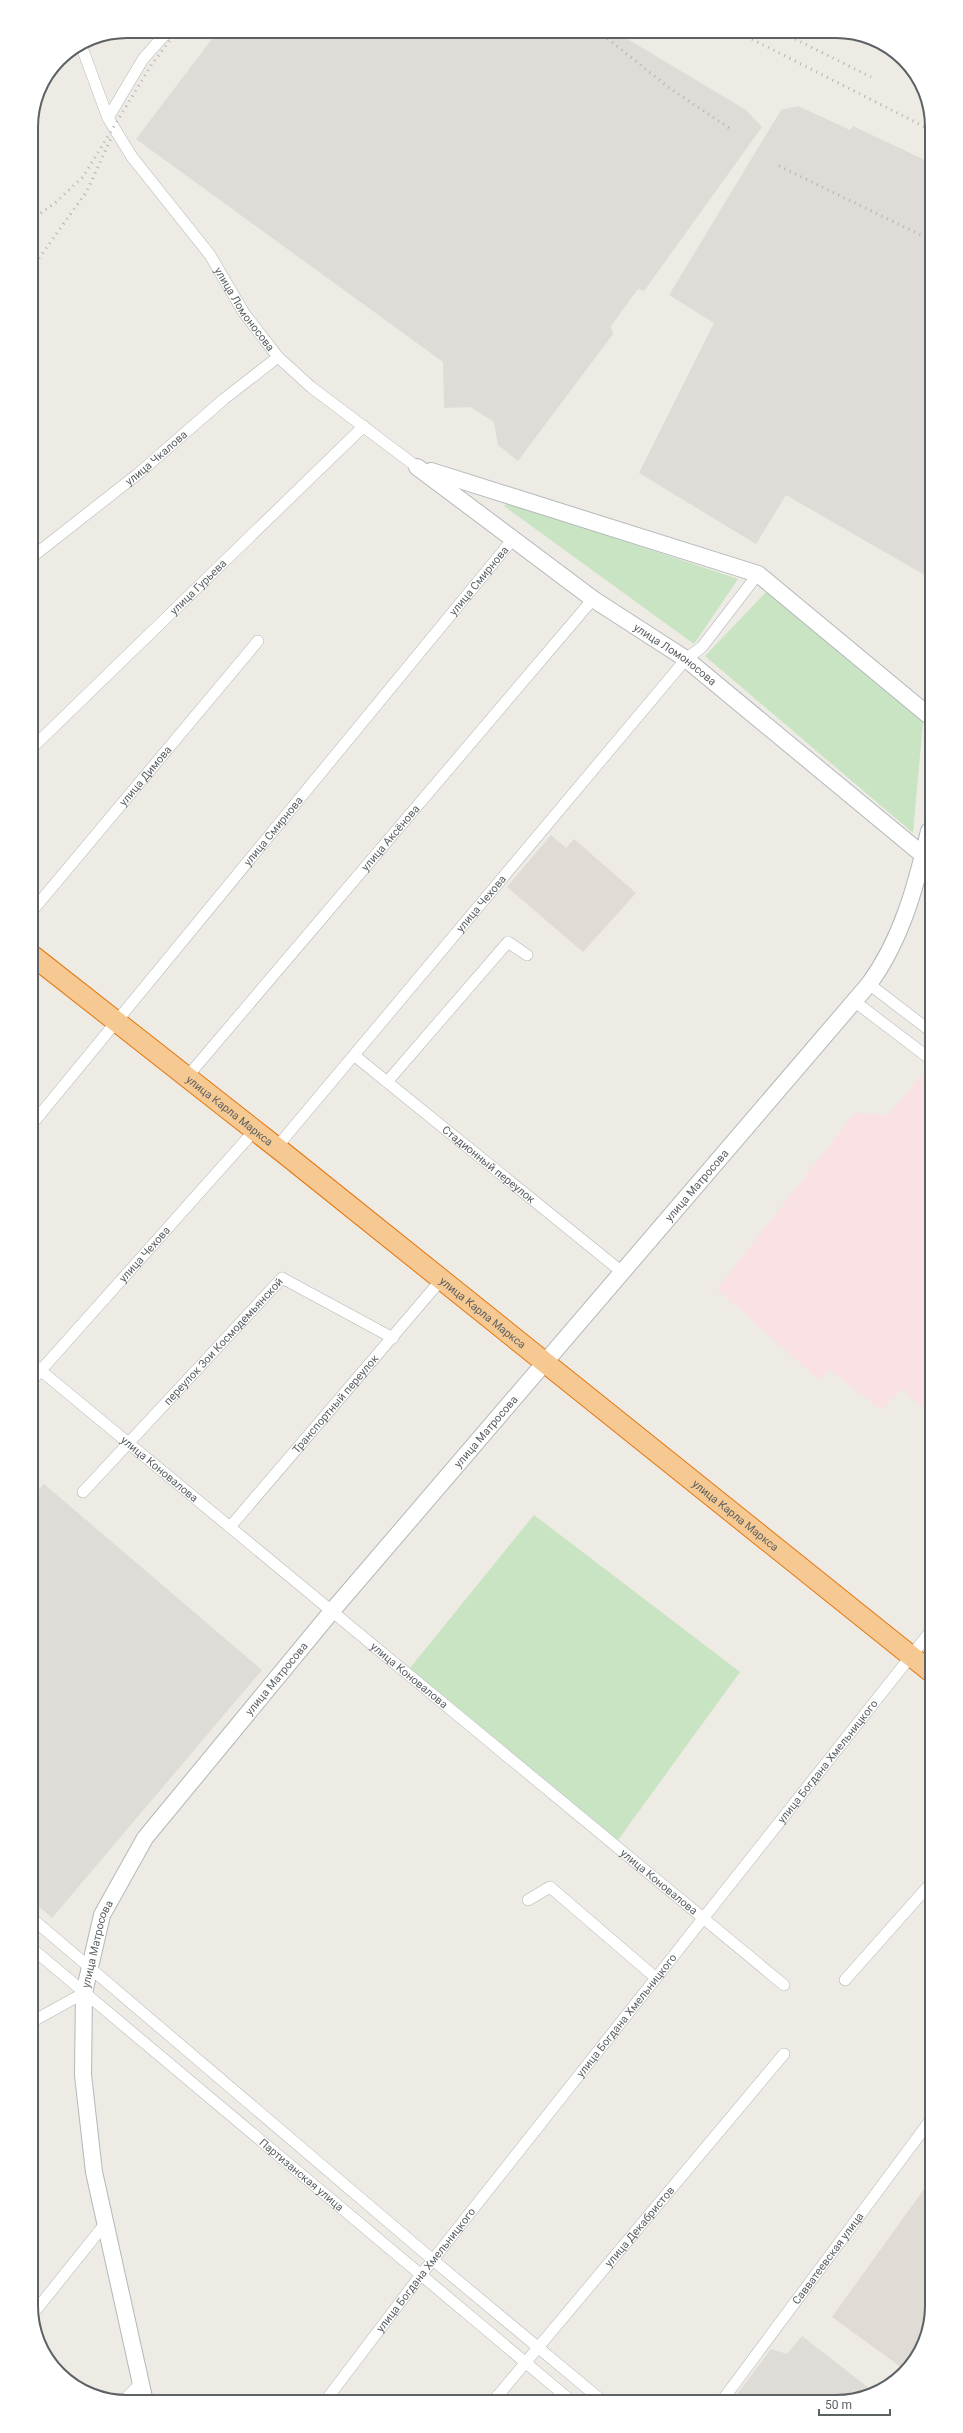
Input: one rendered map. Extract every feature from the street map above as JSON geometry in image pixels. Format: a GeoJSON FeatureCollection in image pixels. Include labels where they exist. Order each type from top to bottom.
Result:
{"type":"FeatureCollection","features":[{"type":"Feature","properties":{"kind":"highway","name":"улица Карла Маркса"},"geometry":{"type":"LineString","coordinates":[[38,960],[255,1130],[925,1667]]}},
{"type":"Feature","properties":{"kind":"street"},"geometry":{"type":"LineString","coordinates":[[108,118],[143,60],[162,38]]}},
{"type":"Feature","properties":{"kind":"street","name":"улица Ломоносова"},"geometry":{"type":"LineString","coordinates":[[83,50],[108,118],[132,157],[210,255],[244,313],[278,357],[311,387],[593,599],[686,659],[925,854]]}},
{"type":"Feature","properties":{"kind":"street","name":"улица Чкалова"},"geometry":{"type":"LineString","coordinates":[[38,552],[139,473],[224,399],[278,357]]}},
{"type":"Feature","properties":{"kind":"street","name":"улица Гурьева"},"geometry":{"type":"LineString","coordinates":[[38,742],[364,426]]}},
{"type":"Feature","properties":{"kind":"street","name":"улица Ломоносова"},"geometry":{"type":"LineString","coordinates":[[417,467],[758,574],[925,713]]}},
{"type":"Feature","properties":{"kind":"street","name":"улица Смирнова"},"geometry":{"type":"LineString","coordinates":[[38,1117],[513,539]]}},
{"type":"Feature","properties":{"kind":"street","name":"улица Чехова"},"geometry":{"type":"LineString","coordinates":[[276,1148],[355,1056],[686,659],[702,647],[758,574]]}},
{"type":"Feature","properties":{"kind":"street","name":"улица Аксёнова"},"geometry":{"type":"LineString","coordinates":[[187,1077],[593,599]]}},
{"type":"Feature","properties":{"kind":"street","name":"улица Димова"},"geometry":{"type":"LineString","coordinates":[[38,904],[258,642]]}},
{"type":"Feature","properties":{"kind":"street","name":"улица Матросова"},"geometry":{"type":"LineString","coordinates":[[38,2018],[84,1993],[102,1915],[145,1838],[332,1611],[869,984],[886,961],[899,932],[925,858]]}},
{"type":"Feature","properties":{"kind":"street"},"geometry":{"type":"LineString","coordinates":[[387,1082],[508,942],[527,956]]}},
{"type":"Feature","properties":{"kind":"street"},"geometry":{"type":"LineString","coordinates":[[869,984],[925,1027]]}},
{"type":"Feature","properties":{"kind":"street"},"geometry":{"type":"LineString","coordinates":[[854,1001],[925,1055]]}},
{"type":"Feature","properties":{"kind":"street","name":"Стадионный переулок"},"geometry":{"type":"LineString","coordinates":[[355,1056],[622,1272]]}},
{"type":"Feature","properties":{"kind":"street","name":"улица Чехова"},"geometry":{"type":"LineString","coordinates":[[38,1369],[255,1130]]}},
{"type":"Feature","properties":{"kind":"street","name":"переулок Зои Космодемьянской"},"geometry":{"type":"LineString","coordinates":[[128,1443],[282,1278],[392,1338]]}},
{"type":"Feature","properties":{"kind":"street","name":"Транспортный переулок"},"geometry":{"type":"LineString","coordinates":[[230,1527],[441,1280]]}},
{"type":"Feature","properties":{"kind":"street","name":"улица Коновалова"},"geometry":{"type":"LineString","coordinates":[[38,1373],[128,1443],[704,1917],[784,1985]]}},
{"type":"Feature","properties":{"kind":"street"},"geometry":{"type":"LineString","coordinates":[[84,1492],[128,1443]]}},
{"type":"Feature","properties":{"kind":"street","name":"улица Богдана Хмельницкого"},"geometry":{"type":"LineString","coordinates":[[330,2395],[420,2276],[925,1638]]}},
{"type":"Feature","properties":{"kind":"street"},"geometry":{"type":"LineString","coordinates":[[528,1900],[550,1887],[656,1978]]}},
{"type":"Feature","properties":{"kind":"street"},"geometry":{"type":"LineString","coordinates":[[845,1980],[925,1889]]}},
{"type":"Feature","properties":{"kind":"street","name":"Партизанская улица"},"geometry":{"type":"LineString","coordinates":[[38,1924],[433,2260],[595,2395]]}},
{"type":"Feature","properties":{"kind":"street","name":"Партизанская улица"},"geometry":{"type":"LineString","coordinates":[[38,1954],[266,2143],[420,2276],[564,2395]]}},
{"type":"Feature","properties":{"kind":"street"},"geometry":{"type":"LineString","coordinates":[[84,1993],[83,2075],[94,2172],[144,2395]]}},
{"type":"Feature","properties":{"kind":"street","name":"улица Декабристов"},"geometry":{"type":"LineString","coordinates":[[498,2395],[784,2054]]}},
{"type":"Feature","properties":{"kind":"street","name":"Савватеевская улица"},"geometry":{"type":"LineString","coordinates":[[726,2395],[925,2127]]}},
{"type":"Feature","properties":{"kind":"street"},"geometry":{"type":"LineString","coordinates":[[38,2308],[105,2224]]}},
{"type":"Feature","properties":{"kind":"street"},"geometry":{"type":"LineString","coordinates":[[129,2395],[141,2383]]}},
{"type":"Feature","properties":{"kind":"shaded area"},"geometry":{"type":"Polygon","coordinates":[[[213,38],[626,38],[746,110],[762,127],[644,291],[638,289],[611,326],[613,334],[518,461],[498,445],[494,422],[470,407],[444,408],[443,362],[136,139],[213,38]]]}},
{"type":"Feature","properties":{"kind":"shaded area"},"geometry":{"type":"Polygon","coordinates":[[[798,106],[850,130],[853,126],[925,160],[925,575],[786,495],[756,544],[639,473],[714,323],[669,295],[781,110],[798,106]]]}},
{"type":"Feature","properties":{"kind":"shaded area"},"geometry":{"type":"Polygon","coordinates":[[[551,835],[566,848],[574,839],[636,893],[583,952],[507,887],[551,835]]]}},
{"type":"Feature","properties":{"kind":"shaded area"},"geometry":{"type":"Polygon","coordinates":[[[925,1071],[925,1409],[902,1389],[881,1410],[830,1370],[819,1380],[717,1289],[855,1113],[888,1115],[925,1071]]]}},
{"type":"Feature","properties":{"kind":"shaded area"},"geometry":{"type":"Polygon","coordinates":[[[44,1484],[262,1670],[52,1918],[38,1906],[38,1490],[44,1484]]]}},
{"type":"Feature","properties":{"kind":"shaded area"},"geometry":{"type":"Polygon","coordinates":[[[925,2188],[925,2312],[920,2335],[910,2356],[901,2367],[832,2317],[925,2188]]]}},
{"type":"Feature","properties":{"kind":"shaded area"},"geometry":{"type":"Polygon","coordinates":[[[802,2336],[869,2388],[842,2395],[736,2395],[771,2349],[787,2354],[802,2336]]]}},
{"type":"Feature","properties":{"kind":"green space"},"geometry":{"type":"Polygon","coordinates":[[[508,502],[738,579],[694,644],[504,506],[508,502]]]}},
{"type":"Feature","properties":{"kind":"green space"},"geometry":{"type":"Polygon","coordinates":[[[769,589],[923,722],[913,833],[705,656],[769,589]]]}},
{"type":"Feature","properties":{"kind":"green space"},"geometry":{"type":"Polygon","coordinates":[[[534,1515],[740,1672],[618,1840],[410,1668],[534,1515]]]}},
{"type":"Feature","properties":{"kind":"railway"},"geometry":{"type":"LineString","coordinates":[[38,215],[56,202],[83,177],[152,64],[172,38]]}},
{"type":"Feature","properties":{"kind":"railway"},"geometry":{"type":"LineString","coordinates":[[607,38],[668,87],[729,128]]}},
{"type":"Feature","properties":{"kind":"railway"},"geometry":{"type":"LineString","coordinates":[[750,38],[925,127]]}},
{"type":"Feature","properties":{"kind":"railway"},"geometry":{"type":"LineString","coordinates":[[793,38],[871,77]]}},
{"type":"Feature","properties":{"kind":"railway"},"geometry":{"type":"LineString","coordinates":[[38,260],[87,191],[112,136]]}},
{"type":"Feature","properties":{"kind":"railway"},"geometry":{"type":"LineString","coordinates":[[779,166],[925,237]]}}]}
